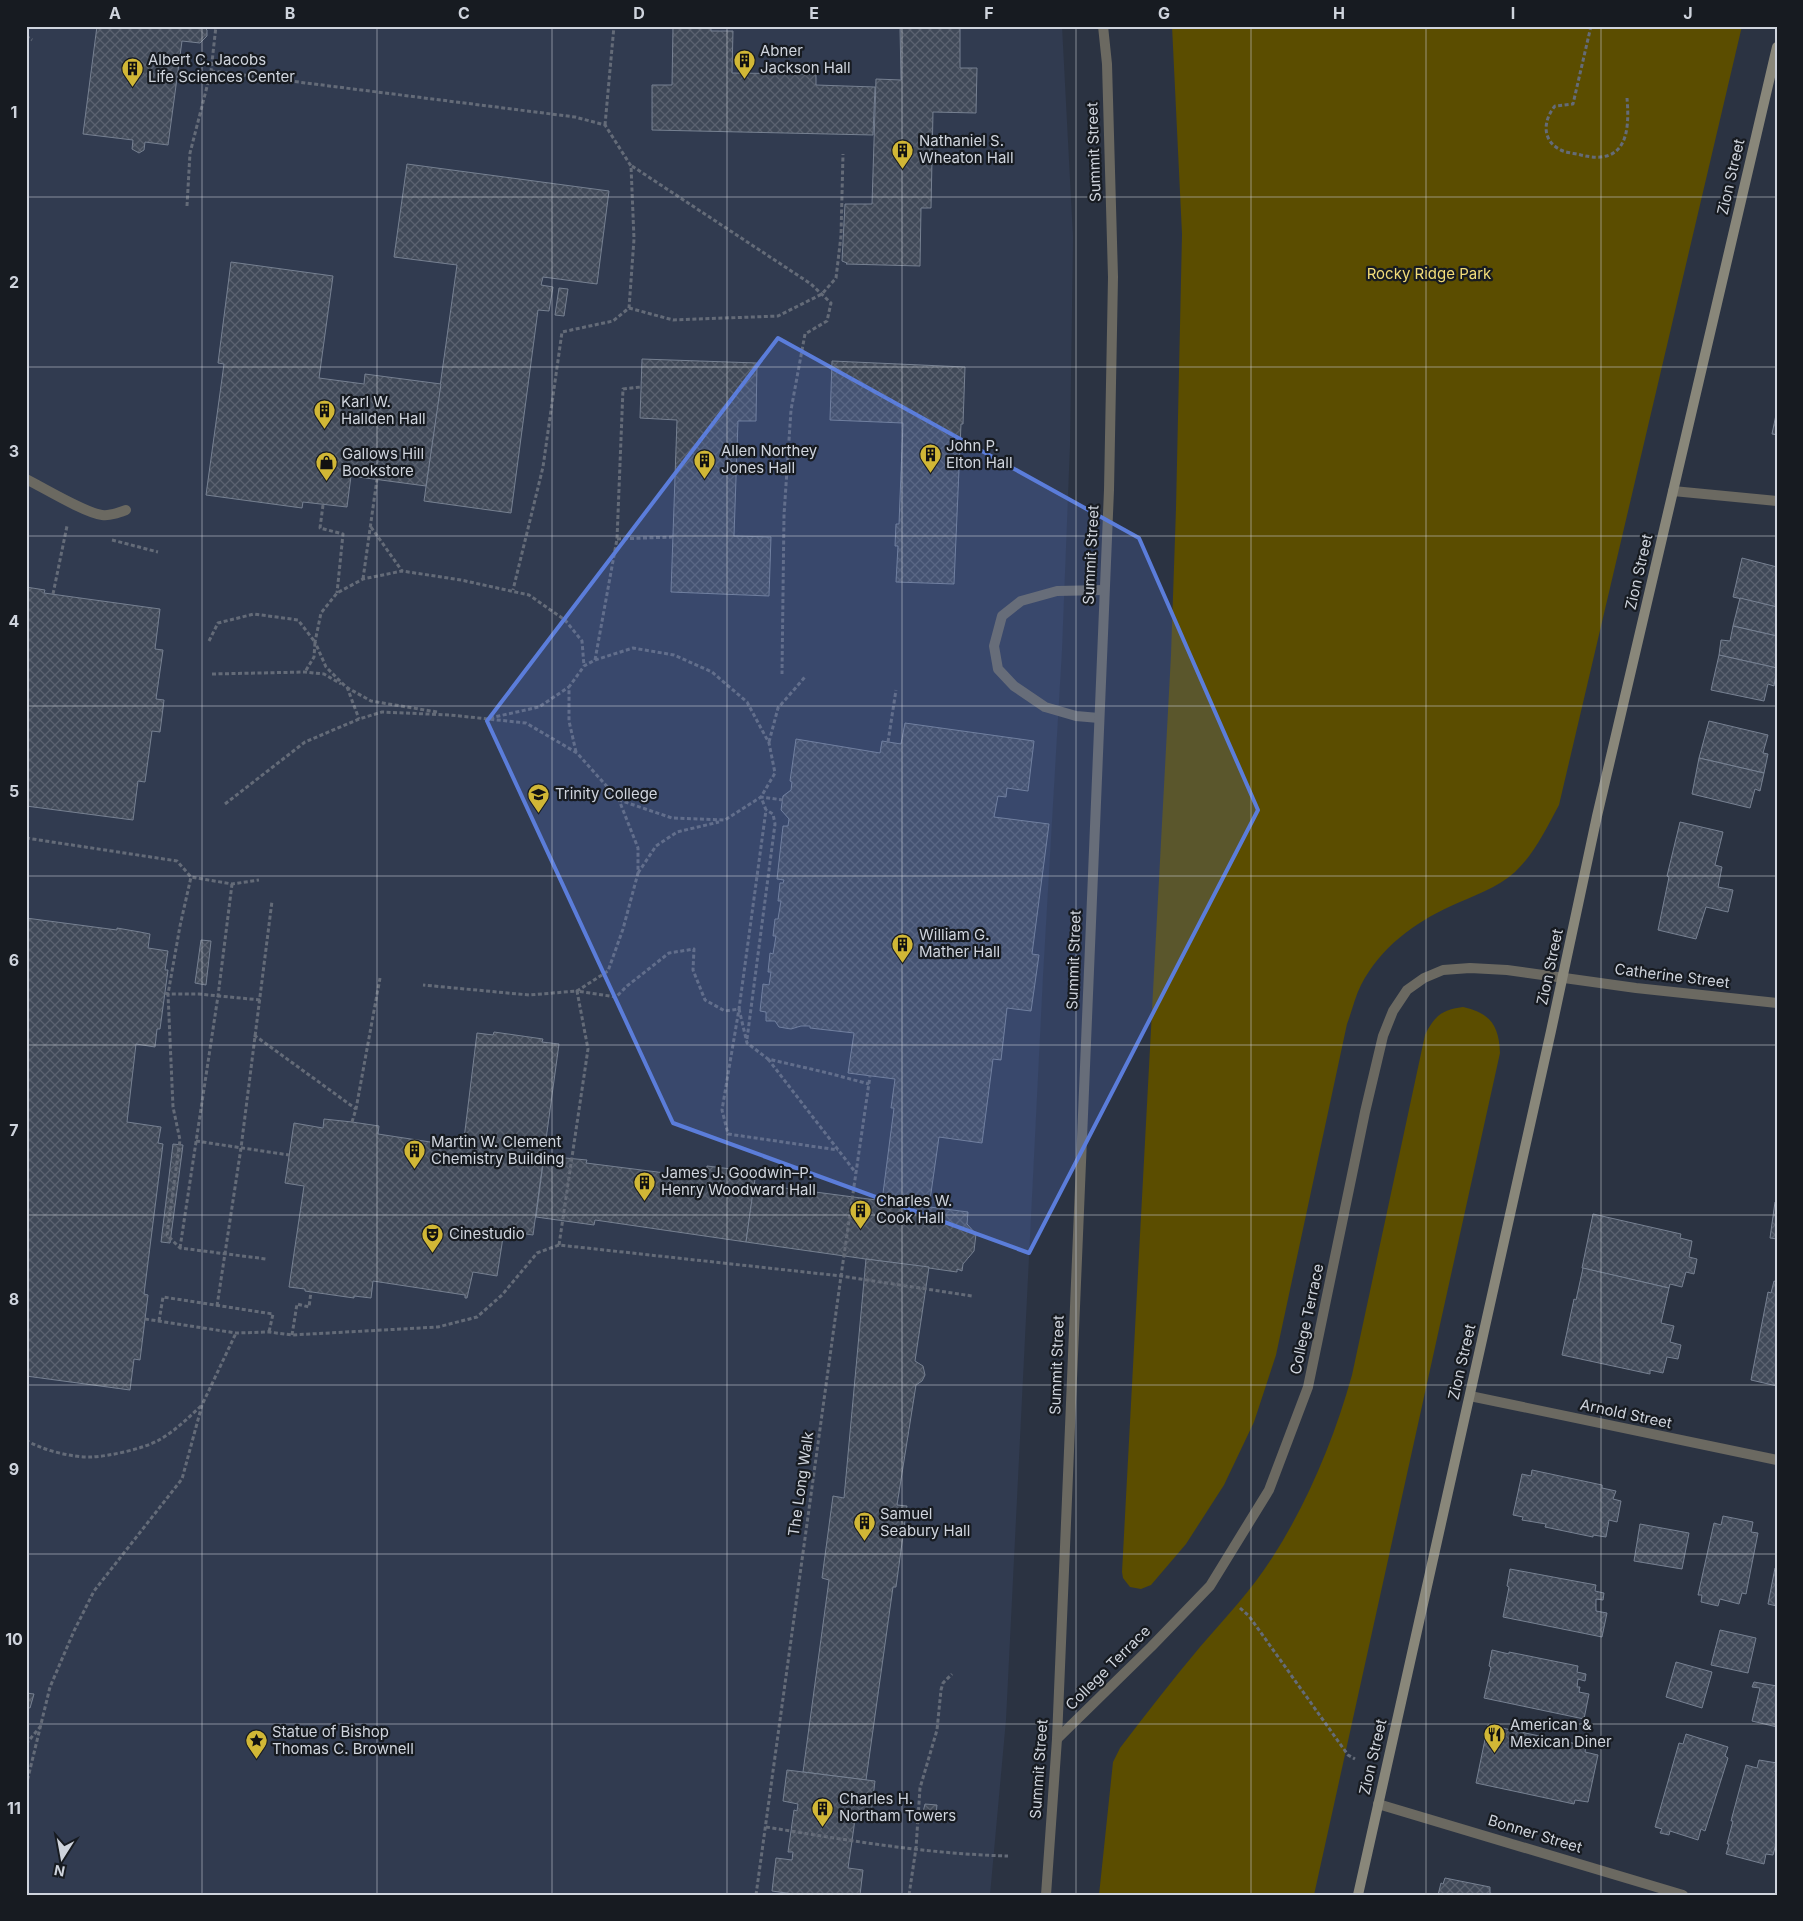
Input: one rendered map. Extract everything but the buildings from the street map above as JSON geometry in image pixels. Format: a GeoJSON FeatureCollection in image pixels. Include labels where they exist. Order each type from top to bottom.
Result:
{"type":"FeatureCollection","features":[{"type":"Feature","properties":{"kind":"main road","name":"Zion Street"},"geometry":{"type":"LineString","coordinates":[[1358,1895],[1597,816],[1777,47]]}},
{"type":"Feature","properties":{"kind":"street","name":"Summit Street"},"geometry":{"type":"LineString","coordinates":[[1046,1895],[1057,1739],[1109,490],[1113,277],[1107,64],[1103,26]]}},
{"type":"Feature","properties":{"kind":"street"},"geometry":{"type":"LineString","coordinates":[[26,480],[102,515],[126,510]]}},
{"type":"Feature","properties":{"kind":"street"},"geometry":{"type":"LineString","coordinates":[[1673,492],[1777,501]]}},
{"type":"Feature","properties":{"kind":"street"},"geometry":{"type":"LineString","coordinates":[[1099,718],[1076,716],[1045,707],[1014,686],[998,669],[994,646],[1002,616],[1021,601],[1057,591],[1104,590]]}},
{"type":"Feature","properties":{"kind":"street","name":"College Terrace"},"geometry":{"type":"LineString","coordinates":[[1057,1739],[1210,1586],[1270,1490],[1308,1387],[1369,1093],[1383,1036],[1393,1011],[1402,997],[1407,990],[1424,978],[1443,970],[1470,968],[1563,976]]}},
{"type":"Feature","properties":{"kind":"street","name":"Catherine Street"},"geometry":{"type":"LineString","coordinates":[[1563,976],[1636,988],[1777,1003]]}},
{"type":"Feature","properties":{"kind":"street","name":"Arnold Street"},"geometry":{"type":"LineString","coordinates":[[1470,1396],[1777,1460]]}},
{"type":"Feature","properties":{"kind":"street","name":"Bonner Street"},"geometry":{"type":"LineString","coordinates":[[1378,1804],[1683,1895]]}},
{"type":"Feature","properties":{"kind":"path"},"geometry":{"type":"LineString","coordinates":[[187,206],[190,153],[211,71],[216,26]]}},
{"type":"Feature","properties":{"kind":"path"},"geometry":{"type":"LineString","coordinates":[[614,26],[605,125],[631,166],[811,284],[831,302],[827,321],[805,334],[792,410],[784,515],[782,674]]}},
{"type":"Feature","properties":{"kind":"path"},"geometry":{"type":"LineString","coordinates":[[1591,26],[1573,104],[1555,106],[1548,114],[1546,130],[1551,143],[1560,150],[1593,158],[1606,158],[1614,154],[1621,145],[1626,132],[1628,118],[1627,98]]}},
{"type":"Feature","properties":{"kind":"path"},"geometry":{"type":"LineString","coordinates":[[26,36],[32,40]]}},
{"type":"Feature","properties":{"kind":"path"},"geometry":{"type":"LineString","coordinates":[[211,71],[575,117],[605,125]]}},
{"type":"Feature","properties":{"kind":"path"},"geometry":{"type":"LineString","coordinates":[[629,308],[674,320],[778,316],[822,294],[836,278],[840,236],[843,154]]}},
{"type":"Feature","properties":{"kind":"path"},"geometry":{"type":"LineString","coordinates":[[513,590],[543,467],[562,332],[613,321],[629,308],[634,239],[631,166]]}},
{"type":"Feature","properties":{"kind":"path"},"geometry":{"type":"LineString","coordinates":[[595,660],[617,539],[623,389],[641,387]]}},
{"type":"Feature","properties":{"kind":"path"},"geometry":{"type":"LineString","coordinates":[[363,579],[377,479]]}},
{"type":"Feature","properties":{"kind":"path"},"geometry":{"type":"LineString","coordinates":[[323,505],[320,528],[343,534],[337,593]]}},
{"type":"Feature","properties":{"kind":"path"},"geometry":{"type":"LineString","coordinates":[[53,594],[68,519]]}},
{"type":"Feature","properties":{"kind":"path"},"geometry":{"type":"LineString","coordinates":[[370,527],[402,571]]}},
{"type":"Feature","properties":{"kind":"path"},"geometry":{"type":"LineString","coordinates":[[617,539],[673,537]]}},
{"type":"Feature","properties":{"kind":"path"},"geometry":{"type":"LineString","coordinates":[[305,672],[314,657],[321,613],[337,593],[363,579],[402,571],[513,590],[530,595],[565,620],[582,641],[584,666]]}},
{"type":"Feature","properties":{"kind":"path"},"geometry":{"type":"LineString","coordinates":[[209,641],[218,623],[254,614],[298,620],[315,642],[326,667],[346,686],[358,719]]}},
{"type":"Feature","properties":{"kind":"path"},"geometry":{"type":"LineString","coordinates":[[486,719],[540,707],[569,687],[584,666],[595,660],[633,648],[674,655],[712,672],[747,702],[769,743],[775,773],[761,797],[724,820],[677,832],[656,846],[638,873]]}},
{"type":"Feature","properties":{"kind":"path"},"geometry":{"type":"LineString","coordinates":[[212,674],[305,672],[324,674],[371,701],[450,715],[526,723],[577,753],[619,800],[638,848],[638,873],[623,929],[608,971],[577,991]]}},
{"type":"Feature","properties":{"kind":"path"},"geometry":{"type":"LineString","coordinates":[[769,743],[778,708],[805,677]]}},
{"type":"Feature","properties":{"kind":"path"},"geometry":{"type":"LineString","coordinates":[[569,687],[569,721],[577,753]]}},
{"type":"Feature","properties":{"kind":"path"},"geometry":{"type":"LineString","coordinates":[[888,742],[896,690]]}},
{"type":"Feature","properties":{"kind":"path"},"geometry":{"type":"LineString","coordinates":[[225,804],[305,742],[358,719],[382,712],[450,715]]}},
{"type":"Feature","properties":{"kind":"path"},"geometry":{"type":"LineString","coordinates":[[761,797],[783,800]]}},
{"type":"Feature","properties":{"kind":"path"},"geometry":{"type":"LineString","coordinates":[[761,797],[766,810],[739,1009],[722,1110],[728,1134],[838,1150]]}},
{"type":"Feature","properties":{"kind":"path"},"geometry":{"type":"LineString","coordinates":[[619,800],[672,818],[724,820]]}},
{"type":"Feature","properties":{"kind":"path"},"geometry":{"type":"LineString","coordinates":[[747,1043],[775,824],[773,814],[766,810]]}},
{"type":"Feature","properties":{"kind":"path"},"geometry":{"type":"LineString","coordinates":[[26,838],[177,861],[191,877],[232,884],[260,880]]}},
{"type":"Feature","properties":{"kind":"path"},"geometry":{"type":"LineString","coordinates":[[191,877],[166,993],[173,1107],[180,1140],[167,1235],[180,1248],[266,1259]]}},
{"type":"Feature","properties":{"kind":"path"},"geometry":{"type":"LineString","coordinates":[[180,1248],[218,996],[232,884]]}},
{"type":"Feature","properties":{"kind":"path"},"geometry":{"type":"LineString","coordinates":[[217,1306],[241,1148],[272,901]]}},
{"type":"Feature","properties":{"kind":"path"},"geometry":{"type":"LineString","coordinates":[[423,985],[529,995],[577,991],[616,997],[669,953],[694,950],[693,970],[705,1000],[725,1011],[739,1009]]}},
{"type":"Feature","properties":{"kind":"path"},"geometry":{"type":"LineString","coordinates":[[352,1122],[380,978]]}},
{"type":"Feature","properties":{"kind":"path"},"geometry":{"type":"LineString","coordinates":[[559,1245],[588,1049],[577,991]]}},
{"type":"Feature","properties":{"kind":"path"},"geometry":{"type":"LineString","coordinates":[[166,993],[260,1000]]}},
{"type":"Feature","properties":{"kind":"path"},"geometry":{"type":"LineString","coordinates":[[739,1009],[747,1043],[768,1059],[857,1174]]}},
{"type":"Feature","properties":{"kind":"path"},"geometry":{"type":"LineString","coordinates":[[254,1035],[356,1109]]}},
{"type":"Feature","properties":{"kind":"path"},"geometry":{"type":"LineString","coordinates":[[768,1059],[869,1084]]}},
{"type":"Feature","properties":{"kind":"path","name":"The Long Walk"},"geometry":{"type":"LineString","coordinates":[[756,1895],[870,1076]]}},
{"type":"Feature","properties":{"kind":"path"},"geometry":{"type":"LineString","coordinates":[[196,1141],[289,1155]]}},
{"type":"Feature","properties":{"kind":"path"},"geometry":{"type":"LineString","coordinates":[[145,1319],[236,1333],[269,1332],[292,1335],[438,1327],[476,1317],[502,1295],[537,1253],[559,1245],[841,1276],[972,1296]]}},
{"type":"Feature","properties":{"kind":"path"},"geometry":{"type":"LineString","coordinates":[[292,1335],[297,1304],[309,1307],[311,1292]]}},
{"type":"Feature","properties":{"kind":"path"},"geometry":{"type":"LineString","coordinates":[[159,1320],[163,1297],[273,1314],[269,1332]]}},
{"type":"Feature","properties":{"kind":"path"},"geometry":{"type":"LineString","coordinates":[[26,1786],[50,1687],[74,1631],[94,1591],[182,1479],[202,1405],[236,1333]]}},
{"type":"Feature","properties":{"kind":"path"},"geometry":{"type":"LineString","coordinates":[[26,1440],[32,1444],[67,1455],[93,1457],[128,1451],[158,1441],[179,1426],[202,1405]]}},
{"type":"Feature","properties":{"kind":"path"},"geometry":{"type":"LineString","coordinates":[[1240,1608],[1249,1616],[1348,1755],[1355,1759]]}},
{"type":"Feature","properties":{"kind":"path"},"geometry":{"type":"LineString","coordinates":[[909,1895],[916,1848],[920,1788],[937,1730],[941,1690],[943,1683],[952,1674]]}},
{"type":"Feature","properties":{"kind":"path"},"geometry":{"type":"LineString","coordinates":[[26,1744],[40,1725]]}},
{"type":"Feature","properties":{"kind":"path"},"geometry":{"type":"LineString","coordinates":[[766,1827],[852,1841],[963,1855],[1008,1856]]}},
{"type":"Feature","properties":{"kind":"highlighted area"},"geometry":{"type":"Polygon","coordinates":[[[778,338],[1139,538],[1258,810],[1029,1253],[673,1123],[487,721],[778,338]]]}},
{"type":"Feature","properties":{"kind":"shaded area","name":"Trinity College"},"geometry":{"type":"Polygon","coordinates":[[[26,26],[1062,26],[1073,237],[1070,445],[1062,650],[1043,976],[1006,1720],[990,1895],[26,1895],[26,26]]]}},
{"type":"Feature","properties":{"kind":"green space","name":"Rocky Ridge Park"},"geometry":{"type":"Polygon","coordinates":[[[1172,26],[1742,26],[1559,805],[1534,849],[1515,872],[1493,887],[1437,913],[1412,928],[1378,959],[1361,985],[1347,1024],[1276,1355],[1254,1422],[1224,1485],[1186,1544],[1151,1585],[1141,1589],[1130,1587],[1123,1578],[1122,1572],[1171,655],[1176,508],[1182,234],[1172,26]]]}},
{"type":"Feature","properties":{"kind":"green space"},"geometry":{"type":"Polygon","coordinates":[[[1463,1007],[1480,1013],[1491,1022],[1498,1035],[1500,1053],[1314,1895],[1099,1895],[1113,1762],[1120,1748],[1179,1672],[1238,1604],[1264,1570],[1285,1537],[1319,1470],[1337,1423],[1352,1375],[1425,1035],[1436,1018],[1444,1012],[1463,1007]]]}},
{"type":"Feature","properties":{"kind":"place","name":"Abner Jackson Hall"},"geometry":{"type":"Point","coordinates":[744,79]}},
{"type":"Feature","properties":{"kind":"place","name":"Albert C. Jacobs Life Sciences Center"},"geometry":{"type":"Point","coordinates":[132,88]}},
{"type":"Feature","properties":{"kind":"place","name":"Nathaniel S. Wheaton Hall"},"geometry":{"type":"Point","coordinates":[903,169]}},
{"type":"Feature","properties":{"kind":"place","name":"Karl W. Hallden Hall"},"geometry":{"type":"Point","coordinates":[325,430]}},
{"type":"Feature","properties":{"kind":"place","name":"John P. Elton Hall"},"geometry":{"type":"Point","coordinates":[930,474]}},
{"type":"Feature","properties":{"kind":"place","name":"Allen Northey Jones Hall"},"geometry":{"type":"Point","coordinates":[705,479]}},
{"type":"Feature","properties":{"kind":"place","name":"Gallows Hill Bookstore"},"geometry":{"type":"Point","coordinates":[326,482]}},
{"type":"Feature","properties":{"kind":"place","name":"Trinity College"},"geometry":{"type":"Point","coordinates":[539,813]}},
{"type":"Feature","properties":{"kind":"place","name":"William G. Mather Hall"},"geometry":{"type":"Point","coordinates":[903,963]}},
{"type":"Feature","properties":{"kind":"place","name":"Martin W. Clement Chemistry Building"},"geometry":{"type":"Point","coordinates":[415,1170]}},
{"type":"Feature","properties":{"kind":"place","name":"James J. Goodwin–P. Henry Woodward Hall"},"geometry":{"type":"Point","coordinates":[645,1201]}},
{"type":"Feature","properties":{"kind":"place","name":"Charles W. Cook Hall"},"geometry":{"type":"Point","coordinates":[860,1229]}},
{"type":"Feature","properties":{"kind":"place","name":"Cinestudio"},"geometry":{"type":"Point","coordinates":[433,1253]}},
{"type":"Feature","properties":{"kind":"place","name":"Samuel Seabury Hall"},"geometry":{"type":"Point","coordinates":[864,1542]}},
{"type":"Feature","properties":{"kind":"place","name":"American & Mexican Diner"},"geometry":{"type":"Point","coordinates":[1494,1753]}},
{"type":"Feature","properties":{"kind":"place","name":"Statue of Bishop Thomas C. Brownell"},"geometry":{"type":"Point","coordinates":[256,1760]}},
{"type":"Feature","properties":{"kind":"place","name":"Charles H. Northam Towers"},"geometry":{"type":"Point","coordinates":[823,1827]}}]}
